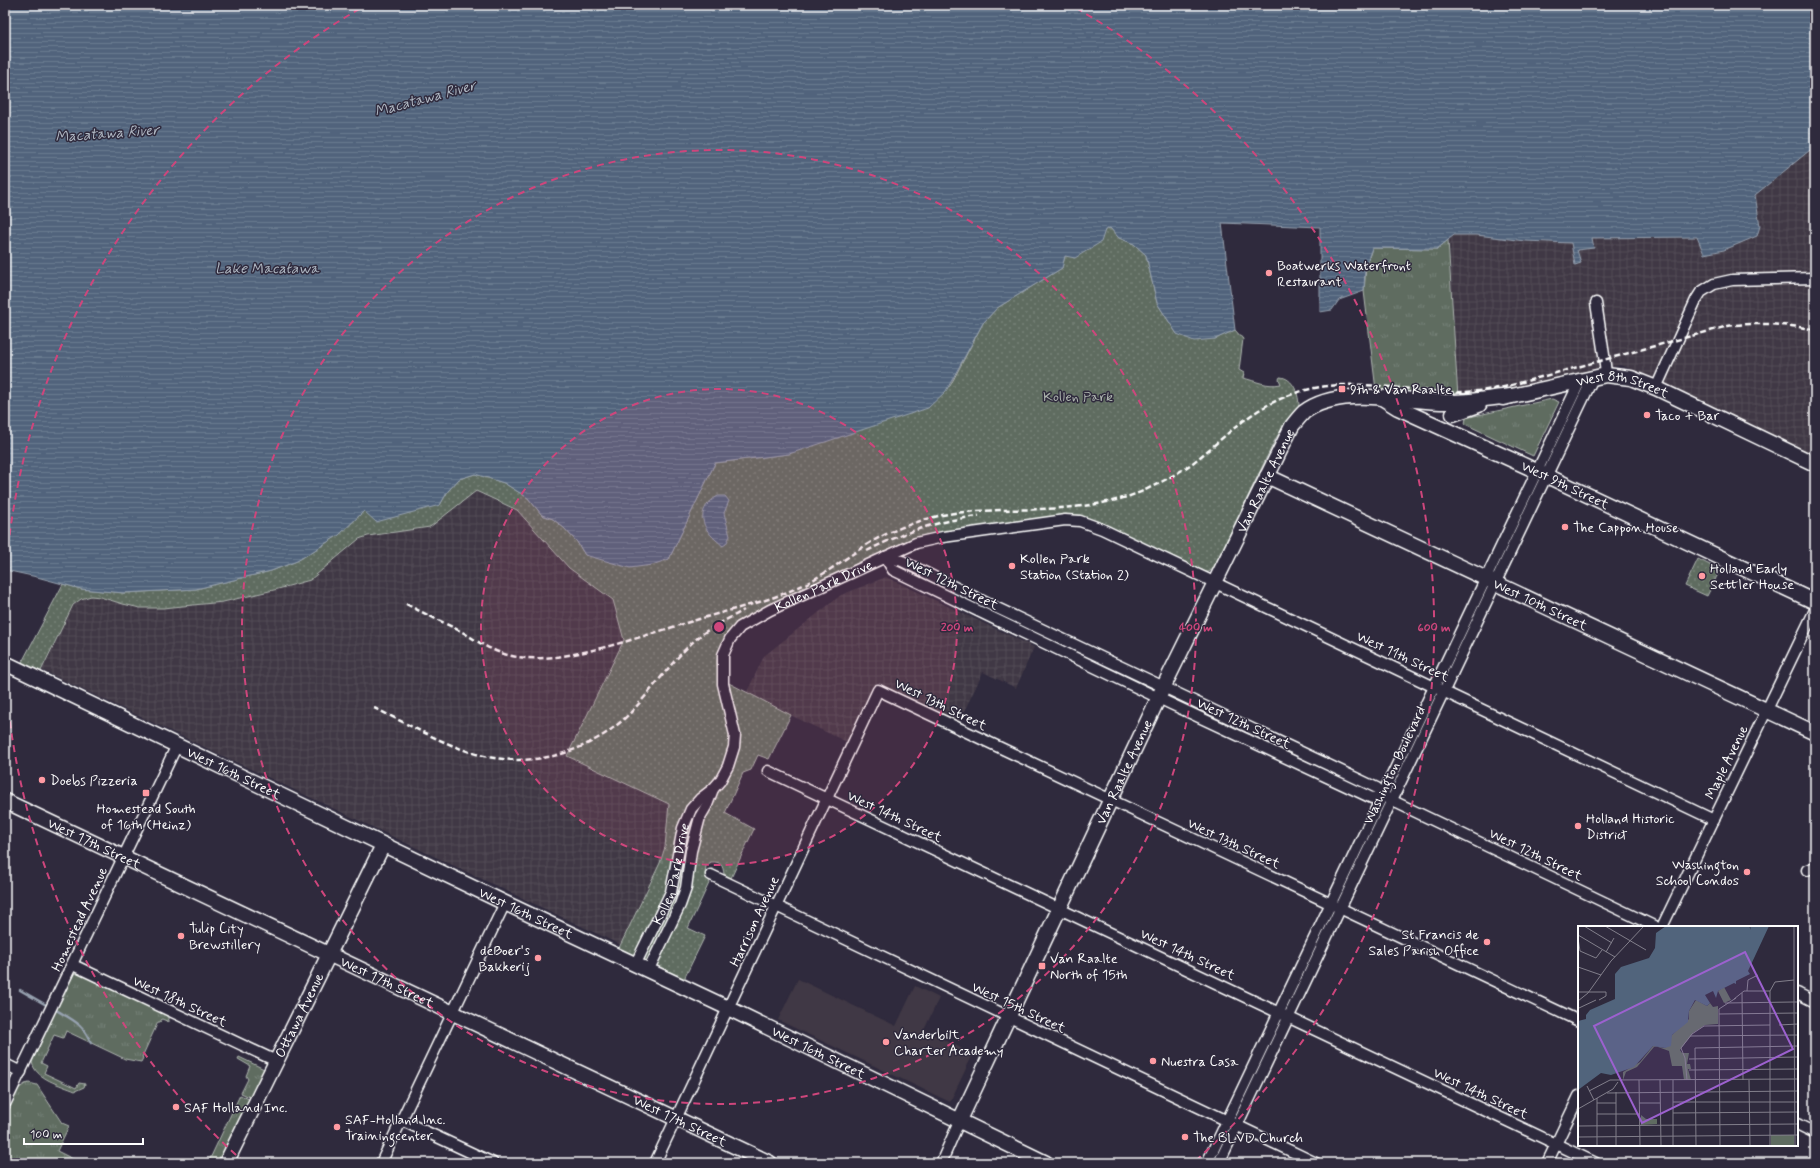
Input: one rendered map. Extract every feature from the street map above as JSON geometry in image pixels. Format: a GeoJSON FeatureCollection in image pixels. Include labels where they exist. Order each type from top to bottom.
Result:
{"type":"FeatureCollection","features":[{"type":"Feature","properties":{"kind":"street"},"geometry":{"type":"LineString","coordinates":[[1656,388],[1701,292],[1714,284],[1732,280],[1815,278]]}},
{"type":"Feature","properties":{"kind":"street"},"geometry":{"type":"LineString","coordinates":[[1593,378],[1596,303]]}},
{"type":"Feature","properties":{"kind":"street","name":"West 8th Street"},"geometry":{"type":"LineString","coordinates":[[1382,398],[1451,408],[1593,378],[1631,378],[1656,388],[1815,464]]}},
{"type":"Feature","properties":{"kind":"street","name":"Washington Boulevard"},"geometry":{"type":"LineString","coordinates":[[1207,1163],[1383,796],[1439,689],[1542,474],[1593,378]]}},
{"type":"Feature","properties":{"kind":"street","name":"Van Raalte Avenue"},"geometry":{"type":"LineString","coordinates":[[941,1163],[1008,1017],[1162,692],[1292,426],[1304,412],[1330,400],[1350,397],[1382,398]]}},
{"type":"Feature","properties":{"kind":"street","name":"West 9th Street"},"geometry":{"type":"LineString","coordinates":[[1382,398],[1398,408],[1815,602]]}},
{"type":"Feature","properties":{"kind":"street"},"geometry":{"type":"LineString","coordinates":[[1451,408],[1452,424],[1456,434]]}},
{"type":"Feature","properties":{"kind":"street","name":"West 10th Street"},"geometry":{"type":"LineString","coordinates":[[1267,476],[1815,732]]}},
{"type":"Feature","properties":{"kind":"street","name":"Kollen Park Drive"},"geometry":{"type":"LineString","coordinates":[[635,965],[671,892],[681,836],[691,809],[720,781],[728,766],[734,747],[735,735],[732,717],[723,684],[723,655],[730,639],[740,627],[770,610],[910,546],[943,537],[1065,520],[1080,521]]}},
{"type":"Feature","properties":{"kind":"street","name":"West 11th Street"},"geometry":{"type":"LineString","coordinates":[[1080,521],[1102,529],[1714,820]]}},
{"type":"Feature","properties":{"kind":"street","name":"West 12th Street"},"geometry":{"type":"LineString","coordinates":[[886,557],[894,570],[1162,692],[1372,798],[1383,796],[1654,926]]}},
{"type":"Feature","properties":{"kind":"street","name":"Maple Avenue"},"geometry":{"type":"LineString","coordinates":[[1662,926],[1815,610]]}},
{"type":"Feature","properties":{"kind":"street","name":"West 16th Street"},"geometry":{"type":"LineString","coordinates":[[5,663],[383,845],[728,1008],[959,1122],[1046,1163]]}},
{"type":"Feature","properties":{"kind":"street","name":"Washington Boulevard"},"geometry":{"type":"LineString","coordinates":[[1219,1163],[1393,801],[1439,689]]}},
{"type":"Feature","properties":{"kind":"street","name":"Harrison Avenue"},"geometry":{"type":"LineString","coordinates":[[655,1163],[878,690]]}},
{"type":"Feature","properties":{"kind":"street","name":"West 13th Street"},"geometry":{"type":"LineString","coordinates":[[878,690],[1578,1021]]}},
{"type":"Feature","properties":{"kind":"street","name":"Homestead Avenue"},"geometry":{"type":"LineString","coordinates":[[5,1104],[53,1007],[123,856],[177,745]]}},
{"type":"Feature","properties":{"kind":"street","name":"West 14th Street"},"geometry":{"type":"LineString","coordinates":[[768,771],[1596,1163]]}},
{"type":"Feature","properties":{"kind":"street","name":"Kollen Park Drive"},"geometry":{"type":"LineString","coordinates":[[648,971],[684,893],[695,833],[700,817],[707,805],[713,789]]}},
{"type":"Feature","properties":{"kind":"street","name":"West 17th Street"},"geometry":{"type":"LineString","coordinates":[[5,801],[330,955],[453,1011],[770,1163]]}},
{"type":"Feature","properties":{"kind":"street","name":"Ottawa Avenue"},"geometry":{"type":"LineString","coordinates":[[226,1163],[383,845]]}},
{"type":"Feature","properties":{"kind":"street","name":"West 15th Street"},"geometry":{"type":"LineString","coordinates":[[711,875],[1316,1163]]}},
{"type":"Feature","properties":{"kind":"street"},"geometry":{"type":"LineString","coordinates":[[381,1163],[505,903]]}},
{"type":"Feature","properties":{"kind":"street","name":"West 18th Street"},"geometry":{"type":"LineString","coordinates":[[72,965],[276,1061]]}},
{"type":"Feature","properties":{"kind":"street"},"geometry":{"type":"LineString","coordinates":[[1798,994],[1815,1002]]}},
{"type":"Feature","properties":{"kind":"street"},"geometry":{"type":"LineString","coordinates":[[5,1064],[21,1072]]}},
{"type":"Feature","properties":{"kind":"street"},"geometry":{"type":"LineString","coordinates":[[1547,1163],[1578,1098]]}},
{"type":"Feature","properties":{"kind":"street"},"geometry":{"type":"LineString","coordinates":[[401,1120],[493,1163]]}},
{"type":"Feature","properties":{"kind":"street"},"geometry":{"type":"LineString","coordinates":[[1798,1124],[1815,1133]]}},
{"type":"Feature","properties":{"kind":"shaded area"},"geometry":{"type":"Polygon","coordinates":[[[1815,146],[1815,455],[1644,374],[1620,365],[1496,394],[1458,397],[1449,240],[1454,235],[1477,235],[1525,241],[1571,243],[1575,265],[1577,250],[1592,238],[1697,237],[1704,254],[1724,250],[1757,236],[1760,226],[1755,195],[1815,146]]]}},
{"type":"Feature","properties":{"kind":"shaded area"},"geometry":{"type":"Polygon","coordinates":[[[477,491],[517,510],[569,568],[613,600],[624,640],[567,756],[670,804],[665,847],[660,863],[621,945],[42,670],[73,605],[81,599],[91,596],[140,608],[163,608],[223,602],[278,589],[310,580],[359,539],[477,491]]]}},
{"type":"Feature","properties":{"kind":"shaded area"},"geometry":{"type":"Polygon","coordinates":[[[886,577],[1034,647],[1016,688],[983,672],[959,722],[878,683],[849,743],[746,694],[764,656],[841,595],[886,577]]]}},
{"type":"Feature","properties":{"kind":"shaded area","name":"Vanderbilt Charter Academy"},"geometry":{"type":"Polygon","coordinates":[[[798,979],[896,1026],[915,986],[939,998],[924,1030],[973,1054],[950,1102],[778,1020],[798,979]]]}},
{"type":"Feature","properties":{"kind":"green space","name":"Kollen Park"},"geometry":{"type":"Polygon","coordinates":[[[1110,228],[1119,238],[1134,244],[1146,255],[1157,303],[1177,334],[1215,339],[1235,330],[1243,339],[1239,370],[1244,373],[1243,378],[1276,385],[1281,384],[1279,379],[1280,377],[1285,378],[1289,380],[1297,392],[1299,407],[1290,417],[1276,438],[1213,569],[1209,572],[1204,572],[1079,515],[931,535],[885,553],[746,618],[731,632],[720,650],[717,667],[721,679],[791,715],[769,759],[758,755],[751,770],[743,773],[725,813],[754,829],[731,878],[724,874],[722,866],[717,862],[711,862],[706,866],[705,874],[710,881],[688,928],[705,936],[683,981],[618,950],[660,863],[665,847],[669,804],[567,756],[624,640],[613,600],[569,568],[517,510],[476,491],[430,527],[368,536],[359,539],[310,580],[223,602],[163,608],[140,608],[100,597],[91,596],[81,599],[73,605],[40,673],[21,664],[63,584],[81,589],[124,593],[196,589],[271,571],[297,561],[339,535],[364,511],[440,505],[448,491],[459,479],[475,474],[504,483],[528,498],[542,515],[553,519],[564,528],[577,542],[585,555],[669,559],[715,463],[788,454],[950,386],[983,323],[997,308],[1062,268],[1065,256],[1110,228]]]}},
{"type":"Feature","properties":{"kind":"green space"},"geometry":{"type":"Polygon","coordinates":[[[1448,240],[1458,397],[1407,395],[1376,390],[1364,291],[1366,267],[1372,248],[1437,249],[1448,240]]]}},
{"type":"Feature","properties":{"kind":"green space"},"geometry":{"type":"Polygon","coordinates":[[[1552,399],[1559,402],[1533,456],[1465,424],[1466,418],[1552,399]]]}},
{"type":"Feature","properties":{"kind":"green space"},"geometry":{"type":"Polygon","coordinates":[[[1698,559],[1720,570],[1707,596],[1685,586],[1698,559]]]}},
{"type":"Feature","properties":{"kind":"green space"},"geometry":{"type":"Polygon","coordinates":[[[74,970],[165,1013],[169,1020],[169,1022],[162,1019],[158,1022],[141,1062],[125,1059],[66,1031],[63,1038],[54,1035],[41,1063],[47,1066],[44,1073],[76,1088],[79,1083],[85,1084],[84,1087],[75,1091],[49,1081],[43,1077],[34,1068],[32,1062],[74,970]]]}},
{"type":"Feature","properties":{"kind":"green space"},"geometry":{"type":"Polygon","coordinates":[[[239,1057],[264,1069],[252,1098],[241,1093],[248,1079],[246,1076],[250,1066],[238,1059],[239,1057]]]}},
{"type":"Feature","properties":{"kind":"green space"},"geometry":{"type":"Polygon","coordinates":[[[29,1083],[37,1085],[62,1123],[69,1126],[57,1151],[81,1163],[5,1163],[5,1116],[18,1089],[29,1083]]]}},
{"type":"Feature","properties":{"kind":"green space"},"geometry":{"type":"Polygon","coordinates":[[[240,1095],[251,1100],[221,1163],[208,1163],[240,1095]]]}},
{"type":"Feature","properties":{"kind":"water","name":"Lake Macatawa"},"geometry":{"type":"Polygon","coordinates":[[[5,5],[1815,5],[1815,146],[1755,195],[1760,226],[1757,236],[1724,250],[1704,254],[1697,237],[1592,238],[1594,248],[1577,250],[1581,263],[1575,265],[1571,243],[1525,241],[1477,235],[1454,235],[1437,249],[1372,248],[1365,267],[1364,291],[1339,300],[1332,310],[1320,312],[1320,227],[1222,223],[1235,330],[1215,339],[1194,341],[1177,334],[1157,303],[1146,255],[1134,244],[1119,238],[1110,228],[1105,230],[1101,242],[1075,258],[1065,256],[1062,268],[997,308],[983,323],[946,391],[928,408],[789,454],[715,463],[669,559],[652,565],[630,568],[585,555],[577,542],[564,528],[553,519],[542,515],[528,498],[504,483],[475,474],[459,479],[448,491],[440,505],[376,522],[364,511],[339,535],[297,561],[271,571],[196,589],[124,593],[81,589],[5,570],[5,5]]]}},
{"type":"Feature","properties":{"kind":"water"},"geometry":{"type":"Polygon","coordinates":[[[718,496],[725,496],[729,501],[724,513],[730,536],[726,544],[723,546],[710,534],[706,528],[703,517],[706,506],[718,496]]]}},
{"type":"Feature","properties":{"kind":"waterway"},"geometry":{"type":"LineString","coordinates":[[20,990],[48,1006]]}},
{"type":"Feature","properties":{"kind":"waterway"},"geometry":{"type":"LineString","coordinates":[[53,1008],[80,1026],[88,1036],[91,1043]]}},
{"type":"Feature","properties":{"kind":"railway"},"geometry":{"type":"LineString","coordinates":[[406,604],[464,633],[487,647],[512,656],[532,658],[555,657],[579,653],[629,640],[777,596],[812,580],[879,538],[899,528],[936,516],[994,510],[1074,507],[1092,505],[1127,497],[1173,476],[1190,465],[1255,413],[1284,397],[1302,391],[1337,385],[1355,385],[1443,392],[1468,392],[1508,386],[1728,326],[1772,324],[1815,330]]}},
{"type":"Feature","properties":{"kind":"railway"},"geometry":{"type":"LineString","coordinates":[[867,551],[893,538],[921,528],[979,516]]}},
{"type":"Feature","properties":{"kind":"railway"},"geometry":{"type":"LineString","coordinates":[[374,708],[436,738],[473,753],[495,758],[517,760],[539,759],[560,754],[581,747],[601,737],[619,724],[635,708],[677,658],[695,640],[705,632],[744,610]]}},
{"type":"Feature","properties":{"kind":"place","name":"Boatwerks Waterfront Restaurant"},"geometry":{"type":"Point","coordinates":[1269,273]}},
{"type":"Feature","properties":{"kind":"place","name":"9th & Van Raalte"},"geometry":{"type":"Point","coordinates":[1342,389]}},
{"type":"Feature","properties":{"kind":"place","name":"Taco + Bar"},"geometry":{"type":"Point","coordinates":[1647,415]}},
{"type":"Feature","properties":{"kind":"place","name":"The Cappon House"},"geometry":{"type":"Point","coordinates":[1565,527]}},
{"type":"Feature","properties":{"kind":"place","name":"Kollen Park Station (Station 2)"},"geometry":{"type":"Point","coordinates":[1012,566]}},
{"type":"Feature","properties":{"kind":"place","name":"Holland Early Settler House"},"geometry":{"type":"Point","coordinates":[1702,576]}},
{"type":"Feature","properties":{"kind":"place","name":"Doebs Pizzeria"},"geometry":{"type":"Point","coordinates":[42,780]}},
{"type":"Feature","properties":{"kind":"place","name":"Homestead South of 16th (Heinz)"},"geometry":{"type":"Point","coordinates":[146,793]}},
{"type":"Feature","properties":{"kind":"place","name":"Holland Historic District"},"geometry":{"type":"Point","coordinates":[1578,826]}},
{"type":"Feature","properties":{"kind":"place","name":"Washington School Condos"},"geometry":{"type":"Point","coordinates":[1747,872]}},
{"type":"Feature","properties":{"kind":"place","name":"Tulip City Brewstillery"},"geometry":{"type":"Point","coordinates":[181,936]}},
{"type":"Feature","properties":{"kind":"place","name":"St Francis de Sales Parish Office"},"geometry":{"type":"Point","coordinates":[1487,942]}},
{"type":"Feature","properties":{"kind":"place","name":"deBoer's Bakkerij"},"geometry":{"type":"Point","coordinates":[538,958]}},
{"type":"Feature","properties":{"kind":"place","name":"Van Raalte North of 15th"},"geometry":{"type":"Point","coordinates":[1042,966]}},
{"type":"Feature","properties":{"kind":"place","name":"Vanderbilt Charter Academy"},"geometry":{"type":"Point","coordinates":[886,1042]}},
{"type":"Feature","properties":{"kind":"place","name":"Nuestra Casa"},"geometry":{"type":"Point","coordinates":[1153,1061]}},
{"type":"Feature","properties":{"kind":"place","name":"SAF Holland Inc."},"geometry":{"type":"Point","coordinates":[176,1107]}},
{"type":"Feature","properties":{"kind":"place","name":"SAF-Holland Inc. Trainingcenter"},"geometry":{"type":"Point","coordinates":[337,1127]}},
{"type":"Feature","properties":{"kind":"place","name":"The BLVD Church"},"geometry":{"type":"Point","coordinates":[1185,1137]}},
{"type":"Feature","properties":{"kind":"water label","name":"Macatawa River"},"geometry":{"type":"Point","coordinates":[425,98]}},
{"type":"Feature","properties":{"kind":"water label","name":"Macatawa River"},"geometry":{"type":"Point","coordinates":[107,133]}}]}
